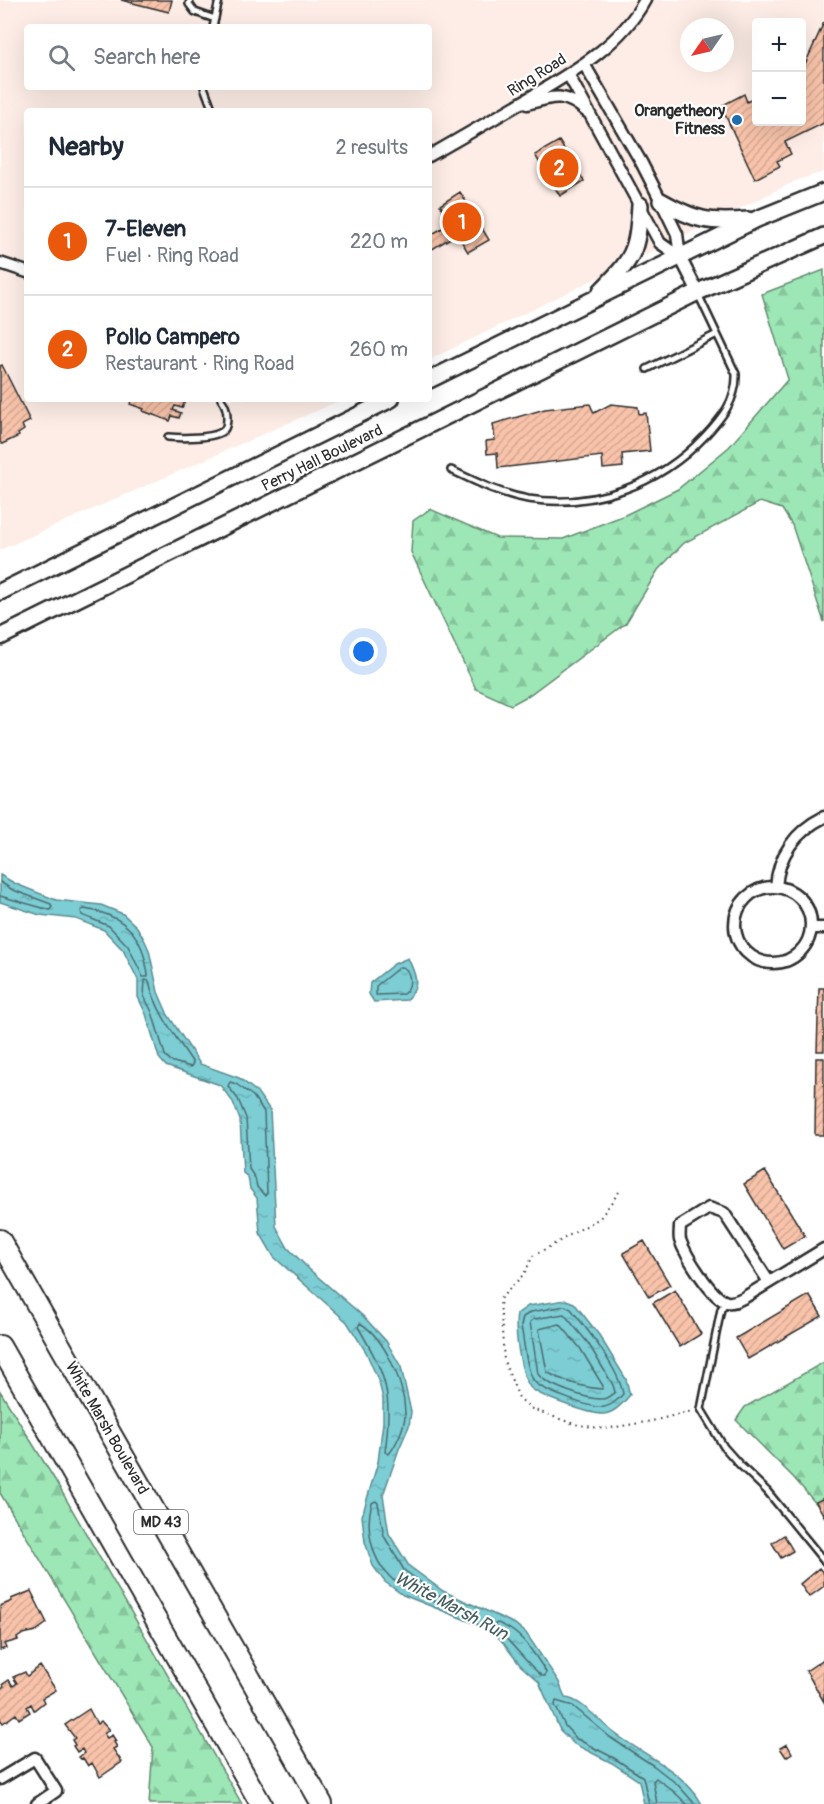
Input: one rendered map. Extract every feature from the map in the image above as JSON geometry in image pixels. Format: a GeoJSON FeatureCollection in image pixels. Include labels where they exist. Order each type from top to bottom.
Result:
{"type":"FeatureCollection","features":[{"type":"Feature","properties":{"kind":"highway","name":"White Marsh Boulevard"},"geometry":{"type":"LineString","coordinates":[[0,1240],[322,1804]]}},
{"type":"Feature","properties":{"kind":"highway","name":"MD 43"},"geometry":{"type":"LineString","coordinates":[[0,1346],[261,1804]]}},
{"type":"Feature","properties":{"kind":"main road"},"geometry":{"type":"LineString","coordinates":[[432,379],[757,219],[824,192]]}},
{"type":"Feature","properties":{"kind":"main road"},"geometry":{"type":"LineString","coordinates":[[661,201],[684,214],[703,220],[720,222],[757,219]]}},
{"type":"Feature","properties":{"kind":"main road"},"geometry":{"type":"LineString","coordinates":[[593,299],[625,266],[632,254],[637,243],[640,205]]}},
{"type":"Feature","properties":{"kind":"main road","name":"Perry Hall Boulevard"},"geometry":{"type":"LineString","coordinates":[[0,637],[698,292],[824,236]]}},
{"type":"Feature","properties":{"kind":"main road","name":"Perry Hall Boulevard"},"geometry":{"type":"LineString","coordinates":[[0,592],[385,402]]}},
{"type":"Feature","properties":{"kind":"street","name":"Ring Road"},"geometry":{"type":"LineString","coordinates":[[432,154],[584,64],[624,31],[645,0]]}},
{"type":"Feature","properties":{"kind":"street"},"geometry":{"type":"LineString","coordinates":[[584,64],[661,201],[677,234],[680,257],[698,292]]}},
{"type":"Feature","properties":{"kind":"street"},"geometry":{"type":"LineString","coordinates":[[568,74],[660,243],[680,257]]}},
{"type":"Feature","properties":{"kind":"street"},"geometry":{"type":"LineString","coordinates":[[513,108],[554,96],[578,104],[594,118]]}},
{"type":"Feature","properties":{"kind":"street"},"geometry":{"type":"LineString","coordinates":[[0,263],[24,271]]}},
{"type":"Feature","properties":{"kind":"street"},"geometry":{"type":"LineString","coordinates":[[776,886],[777,870],[798,834],[824,817]]}},
{"type":"Feature","properties":{"kind":"street"},"geometry":{"type":"LineString","coordinates":[[776,886],[788,889],[806,905],[812,928],[808,941],[801,951],[791,959],[779,963],[755,958],[745,950],[737,938],[735,927],[739,908],[751,893],[776,886]]}},
{"type":"Feature","properties":{"kind":"street"},"geometry":{"type":"LineString","coordinates":[[812,928],[824,928]]}},
{"type":"Feature","properties":{"kind":"street"},"geometry":{"type":"LineString","coordinates":[[768,1282],[724,1213],[709,1208],[680,1226],[679,1238],[709,1290],[726,1302],[737,1301],[824,1249]]}},
{"type":"Feature","properties":{"kind":"street"},"geometry":{"type":"LineString","coordinates":[[0,1779],[35,1758],[56,1791],[37,1804]]}},
{"type":"Feature","properties":{"kind":"lane"},"geometry":{"type":"LineString","coordinates":[[190,0],[189,4],[195,12],[215,19]]}},
{"type":"Feature","properties":{"kind":"lane"},"geometry":{"type":"LineString","coordinates":[[214,24],[219,0]]}},
{"type":"Feature","properties":{"kind":"lane"},"geometry":{"type":"LineString","coordinates":[[205,90],[212,108]]}},
{"type":"Feature","properties":{"kind":"lane"},"geometry":{"type":"LineString","coordinates":[[451,470],[506,494],[552,501],[597,497],[641,483],[659,473],[696,445],[714,426],[735,396],[736,374],[698,292]]}},
{"type":"Feature","properties":{"kind":"lane"},"geometry":{"type":"LineString","coordinates":[[647,369],[717,334]]}},
{"type":"Feature","properties":{"kind":"lane"},"geometry":{"type":"LineString","coordinates":[[168,437],[189,438],[216,434],[224,430],[227,423],[227,412],[222,402]]}},
{"type":"Feature","properties":{"kind":"lane"},"geometry":{"type":"LineString","coordinates":[[726,1302],[721,1309],[701,1409],[724,1447],[767,1491],[824,1561]]}},
{"type":"Feature","properties":{"kind":"path"},"geometry":{"type":"LineString","coordinates":[[619,1192],[600,1218],[533,1256],[524,1274],[500,1299],[504,1361],[519,1398],[532,1409],[574,1425],[604,1429],[652,1421],[701,1409]]}},
{"type":"Feature","properties":{"kind":"shaded area"},"geometry":{"type":"Polygon","coordinates":[[[0,0],[824,0],[824,172],[798,180],[432,359],[432,108],[24,108],[24,402],[336,402],[0,550],[0,0]]]}},
{"type":"Feature","properties":{"kind":"green space"},"geometry":{"type":"Polygon","coordinates":[[[824,270],[824,622],[792,525],[782,509],[760,502],[684,543],[658,570],[626,623],[529,695],[511,705],[476,689],[411,552],[413,521],[430,509],[497,538],[563,539],[625,515],[678,489],[729,447],[788,379],[762,294],[824,270]]]}},
{"type":"Feature","properties":{"kind":"green space"},"geometry":{"type":"Polygon","coordinates":[[[824,1362],[824,1513],[794,1478],[736,1420],[745,1407],[824,1362]]]}},
{"type":"Feature","properties":{"kind":"green space"},"geometry":{"type":"Polygon","coordinates":[[[0,1391],[55,1480],[242,1804],[149,1804],[153,1747],[0,1493],[0,1391]]]}},
{"type":"Feature","properties":{"kind":"water","name":"White Marsh Run"},"geometry":{"type":"Polygon","coordinates":[[[0,875],[56,900],[101,905],[123,914],[137,927],[144,939],[149,950],[158,992],[168,1015],[200,1064],[239,1078],[257,1092],[270,1110],[276,1226],[288,1248],[364,1317],[386,1341],[401,1367],[411,1412],[409,1426],[383,1495],[389,1534],[409,1566],[443,1591],[515,1624],[526,1633],[559,1682],[565,1698],[584,1706],[613,1732],[673,1772],[694,1792],[702,1804],[644,1804],[639,1781],[612,1763],[574,1744],[560,1730],[539,1682],[520,1665],[501,1640],[486,1628],[403,1595],[385,1582],[373,1566],[365,1542],[362,1516],[378,1462],[383,1422],[383,1399],[379,1382],[366,1352],[347,1322],[274,1257],[260,1233],[257,1198],[250,1189],[248,1177],[243,1173],[240,1120],[233,1102],[220,1085],[166,1066],[159,1058],[146,1014],[138,997],[138,980],[123,950],[104,930],[76,919],[40,915],[0,902],[0,875]]]}},
{"type":"Feature","properties":{"kind":"water"},"geometry":{"type":"Polygon","coordinates":[[[408,958],[416,980],[411,995],[407,1000],[374,1002],[369,994],[370,983],[394,964],[408,958]]]}},
{"type":"Feature","properties":{"kind":"water"},"geometry":{"type":"Polygon","coordinates":[[[566,1300],[574,1303],[599,1335],[626,1379],[630,1395],[612,1412],[604,1414],[588,1411],[553,1400],[535,1391],[526,1380],[516,1330],[517,1314],[528,1306],[566,1300]]]}},
{"type":"Feature","properties":{"kind":"building"},"geometry":{"type":"Polygon","coordinates":[[[121,0],[172,0],[169,12],[121,0]]]}},
{"type":"Feature","properties":{"kind":"building"},"geometry":{"type":"Polygon","coordinates":[[[824,22],[824,123],[785,142],[791,154],[777,161],[780,166],[755,179],[721,106],[744,94],[747,102],[752,99],[752,126],[806,126],[806,62],[824,22]]]}},
{"type":"Feature","properties":{"kind":"building"},"geometry":{"type":"Polygon","coordinates":[[[559,141],[584,181],[560,196],[535,155],[559,141]]]}},
{"type":"Feature","properties":{"kind":"building"},"geometry":{"type":"Polygon","coordinates":[[[460,192],[489,240],[468,252],[457,234],[432,249],[432,234],[451,223],[440,205],[460,192]]]}},
{"type":"Feature","properties":{"kind":"building"},"geometry":{"type":"Polygon","coordinates":[[[2,365],[30,421],[22,425],[24,430],[18,434],[19,436],[2,444],[0,442],[0,366],[2,365]]]}},
{"type":"Feature","properties":{"kind":"building"},"geometry":{"type":"Polygon","coordinates":[[[131,402],[185,402],[182,408],[175,406],[173,410],[181,413],[179,418],[172,416],[170,421],[130,404],[131,402]]]}},
{"type":"Feature","properties":{"kind":"building"},"geometry":{"type":"Polygon","coordinates":[[[590,404],[594,413],[611,404],[638,407],[639,414],[646,413],[650,451],[622,454],[623,467],[603,469],[602,456],[498,468],[497,453],[487,454],[486,441],[495,440],[493,424],[545,409],[590,404]]]}},
{"type":"Feature","properties":{"kind":"building"},"geometry":{"type":"Polygon","coordinates":[[[819,988],[824,988],[824,1051],[817,1051],[819,988]]]}},
{"type":"Feature","properties":{"kind":"building"},"geometry":{"type":"Polygon","coordinates":[[[816,1058],[824,1058],[824,1135],[815,1135],[816,1058]]]}},
{"type":"Feature","properties":{"kind":"building"},"geometry":{"type":"Polygon","coordinates":[[[765,1171],[805,1236],[783,1249],[744,1184],[765,1171]]]}},
{"type":"Feature","properties":{"kind":"building"},"geometry":{"type":"Polygon","coordinates":[[[644,1241],[670,1285],[649,1297],[623,1253],[644,1241]]]}},
{"type":"Feature","properties":{"kind":"building"},"geometry":{"type":"Polygon","coordinates":[[[675,1290],[701,1334],[680,1347],[653,1303],[675,1290]]]}},
{"type":"Feature","properties":{"kind":"building"},"geometry":{"type":"Polygon","coordinates":[[[809,1295],[822,1316],[748,1359],[736,1338],[809,1295]]]}},
{"type":"Feature","properties":{"kind":"building"},"geometry":{"type":"Polygon","coordinates":[[[824,1498],[824,1516],[816,1502],[824,1498]]]}},
{"type":"Feature","properties":{"kind":"building"},"geometry":{"type":"Polygon","coordinates":[[[784,1535],[793,1551],[781,1558],[772,1543],[784,1535]]]}},
{"type":"Feature","properties":{"kind":"building"},"geometry":{"type":"Polygon","coordinates":[[[819,1568],[824,1574],[824,1586],[809,1597],[800,1584],[819,1568]]]}},
{"type":"Feature","properties":{"kind":"building"},"geometry":{"type":"Polygon","coordinates":[[[31,1591],[47,1623],[36,1631],[23,1634],[17,1638],[18,1640],[4,1644],[6,1648],[0,1650],[0,1606],[31,1591]]]}},
{"type":"Feature","properties":{"kind":"building"},"geometry":{"type":"Polygon","coordinates":[[[824,1659],[824,1702],[806,1671],[824,1659]]]}},
{"type":"Feature","properties":{"kind":"building"},"geometry":{"type":"Polygon","coordinates":[[[40,1666],[56,1690],[42,1698],[44,1702],[34,1710],[31,1704],[27,1707],[30,1712],[19,1719],[16,1714],[3,1723],[0,1719],[0,1694],[2,1693],[0,1689],[4,1686],[3,1684],[9,1680],[13,1686],[17,1683],[13,1677],[25,1672],[27,1676],[40,1666]]]}},
{"type":"Feature","properties":{"kind":"building"},"geometry":{"type":"Polygon","coordinates":[[[89,1709],[97,1724],[101,1721],[109,1730],[104,1734],[107,1738],[112,1735],[116,1741],[114,1742],[117,1747],[113,1749],[122,1762],[100,1777],[92,1763],[88,1766],[83,1758],[79,1757],[84,1753],[82,1749],[77,1752],[72,1740],[75,1738],[65,1725],[89,1709]]]}},
{"type":"Feature","properties":{"kind":"building"},"geometry":{"type":"Polygon","coordinates":[[[787,1744],[792,1753],[786,1757],[780,1748],[787,1744]]]}},
{"type":"Feature","properties":{"kind":"place","name":"Orangetheory Fitness"},"geometry":{"type":"Point","coordinates":[737,120]}},
{"type":"Feature","properties":{"kind":"place","name":"Pollo Campero"},"geometry":{"type":"Point","coordinates":[559,168]}},
{"type":"Feature","properties":{"kind":"place","name":"7-Eleven"},"geometry":{"type":"Point","coordinates":[462,222]}}]}
